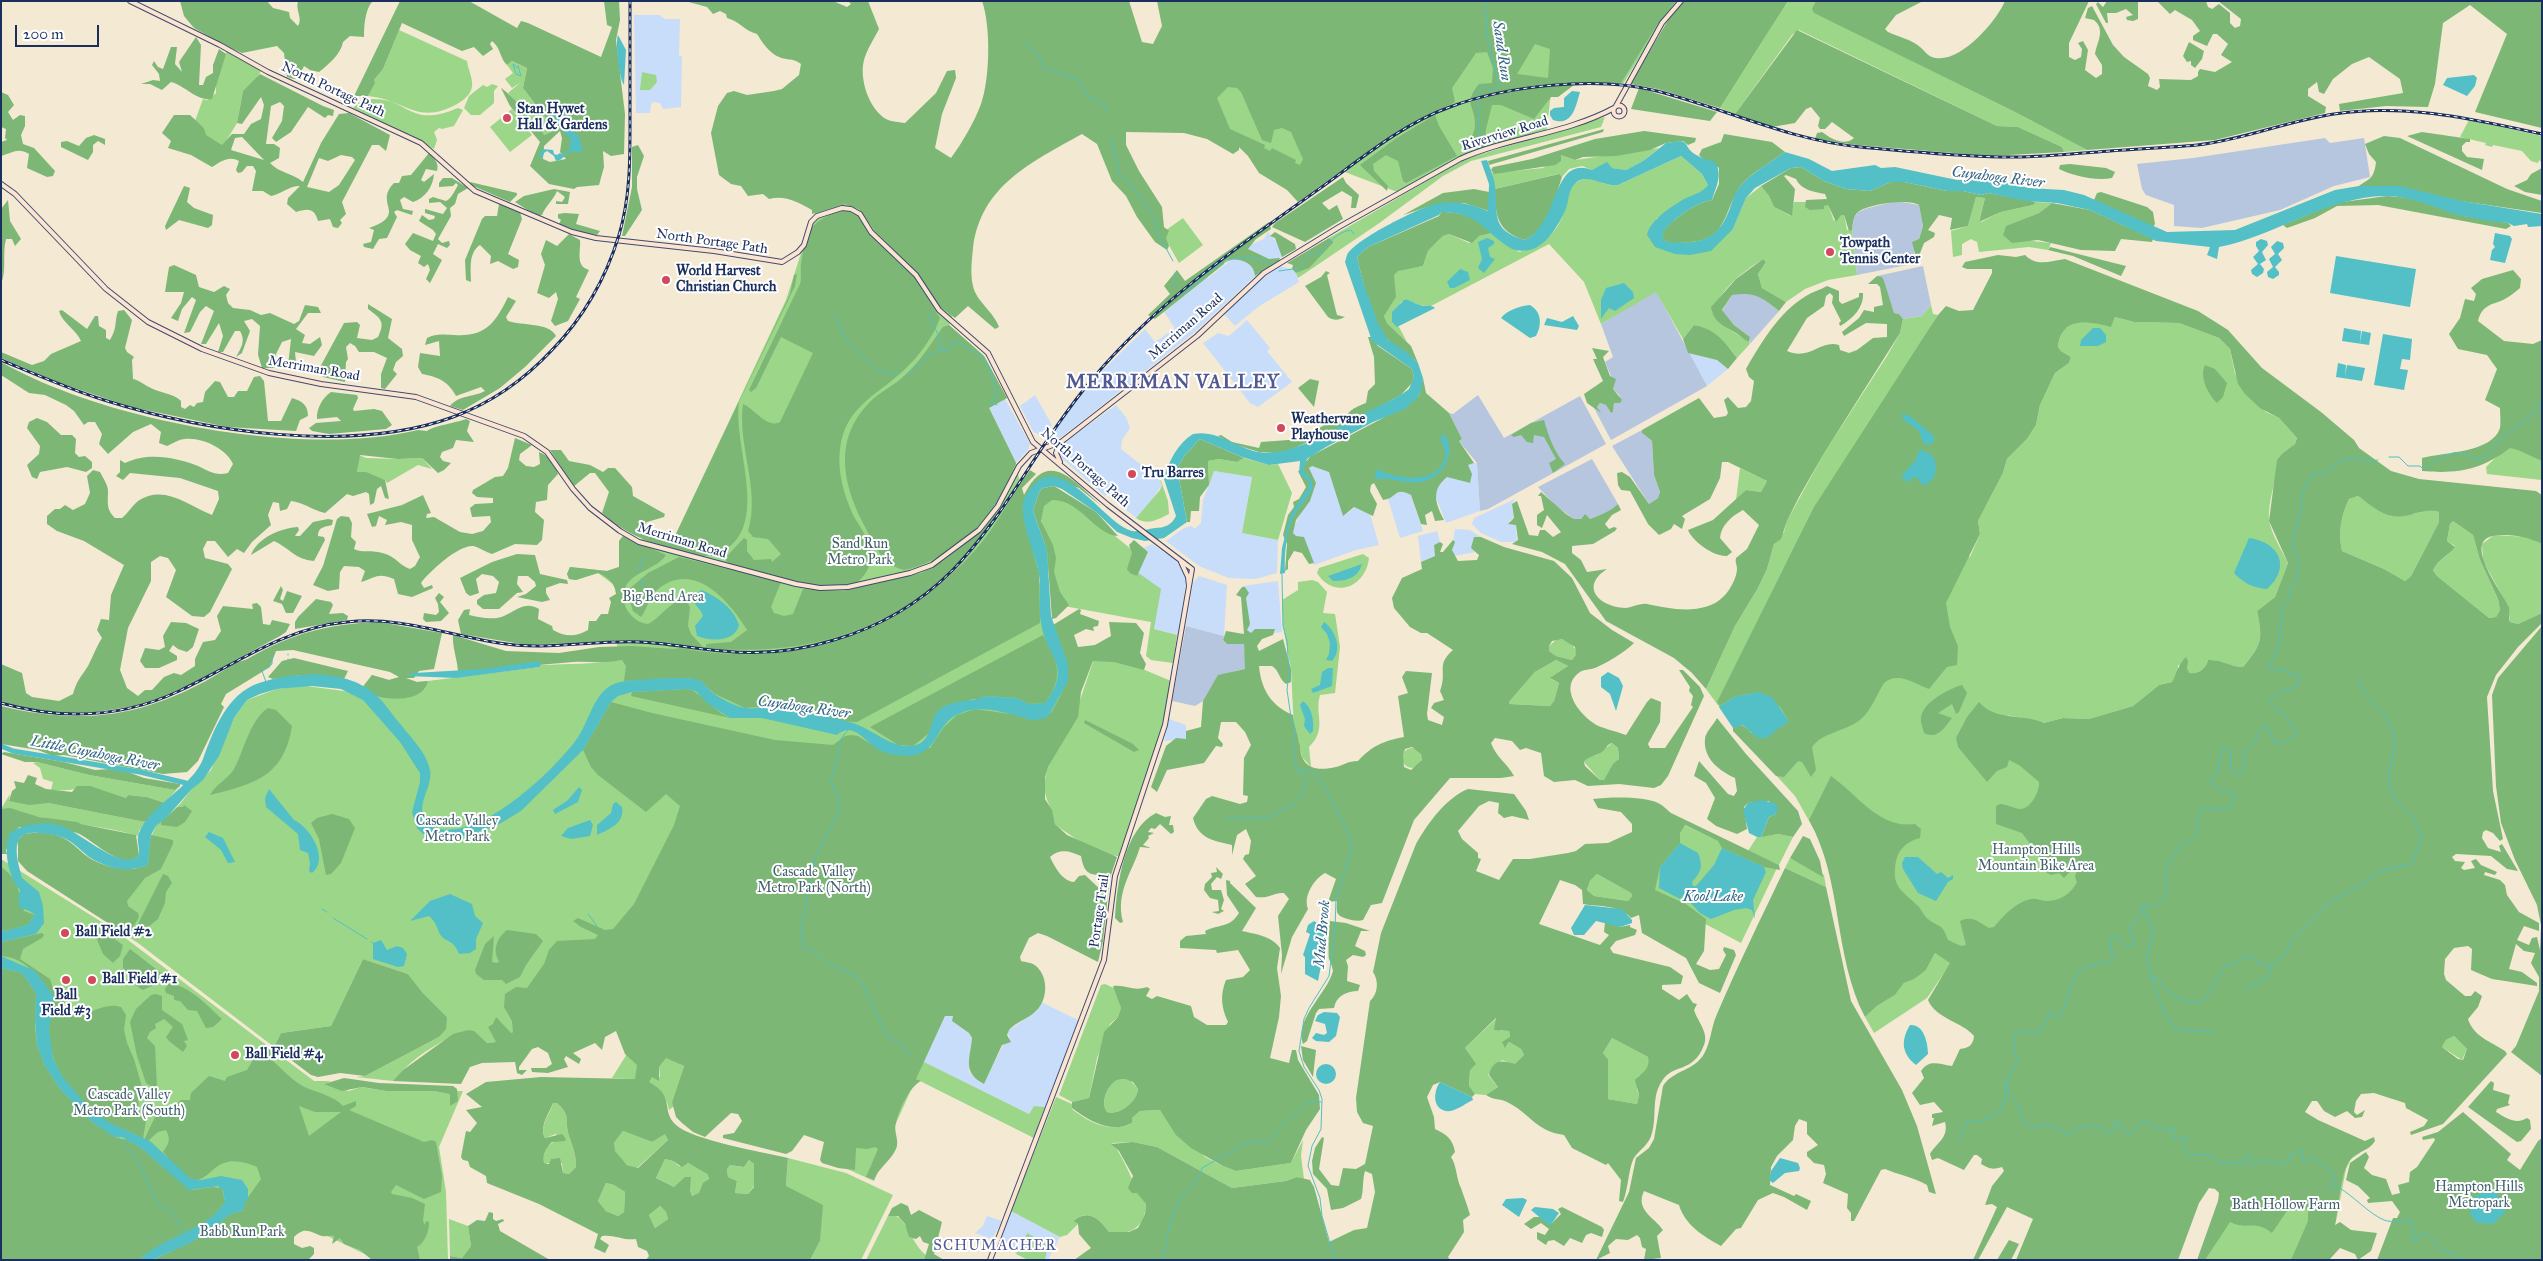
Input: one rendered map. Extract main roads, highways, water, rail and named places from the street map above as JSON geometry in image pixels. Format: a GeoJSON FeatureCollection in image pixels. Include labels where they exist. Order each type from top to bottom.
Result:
{"type":"FeatureCollection","features":[{"type":"Feature","properties":{"kind":"main road","name":"North Portage Path"},"geometry":{"type":"LineString","coordinates":[[130,1],[220,45],[268,72],[421,143],[478,192],[578,234],[782,262],[798,252],[804,244],[811,222],[817,216],[842,208],[856,211],[874,235],[916,275],[938,310],[988,353],[1033,442],[1192,569]]}},
{"type":"Feature","properties":{"kind":"main road"},"geometry":{"type":"LineString","coordinates":[[1624,90],[1623,114],[1616,116],[1615,107],[1624,90],[1662,23],[1681,1]]}},
{"type":"Feature","properties":{"kind":"main road"},"geometry":{"type":"LineString","coordinates":[[1615,107],[1623,107]]}},
{"type":"Feature","properties":{"kind":"main road","name":"Riverview Road"},"geometry":{"type":"LineString","coordinates":[[1339,227],[1469,155],[1582,123],[1604,115],[1615,107]]}},
{"type":"Feature","properties":{"kind":"main road","name":"Riverview Road"},"geometry":{"type":"LineString","coordinates":[[1604,115],[1616,116]]}},
{"type":"Feature","properties":{"kind":"main road","name":"Merriman Road"},"geometry":{"type":"LineString","coordinates":[[1,184],[15,194],[113,295],[148,322],[202,349],[264,371],[294,379],[416,397],[518,434],[543,449],[581,499],[620,531],[644,544],[820,588],[848,588],[910,573],[932,564],[979,530],[998,506],[1019,466],[1029,455],[1061,442],[1197,336],[1264,273],[1339,227]]}},
{"type":"Feature","properties":{"kind":"main road"},"geometry":{"type":"LineString","coordinates":[[1029,455],[1033,442]]}},
{"type":"Feature","properties":{"kind":"main road"},"geometry":{"type":"LineString","coordinates":[[1060,464],[1056,453],[1061,442]]}},
{"type":"Feature","properties":{"kind":"main road"},"geometry":{"type":"LineString","coordinates":[[1180,560],[1188,577],[1190,592]]}},
{"type":"Feature","properties":{"kind":"main road","name":"Portage Trail"},"geometry":{"type":"LineString","coordinates":[[990,1260],[1106,953],[1109,910],[1115,876],[1161,744],[1190,592],[1192,569]]}},
{"type":"Feature","properties":{"kind":"water"},"geometry":{"type":"Polygon","coordinates":[[[618,35],[626,50],[624,85],[618,60],[618,35]]]}},
{"type":"Feature","properties":{"kind":"water"},"geometry":{"type":"Polygon","coordinates":[[[2474,75],[2477,78],[2475,86],[2467,96],[2443,85],[2447,78],[2474,75]]]}},
{"type":"Feature","properties":{"kind":"water"},"geometry":{"type":"Polygon","coordinates":[[[1572,91],[1580,92],[1572,114],[1565,120],[1553,120],[1550,111],[1554,108],[1564,107],[1564,98],[1572,91]]]}},
{"type":"Feature","properties":{"kind":"water"},"geometry":{"type":"Polygon","coordinates":[[[552,103],[566,128],[579,136],[583,152],[571,151],[556,161],[554,156],[547,151],[542,159],[539,157],[542,149],[553,150],[554,154],[557,155],[560,153],[563,155],[569,150],[571,139],[561,129],[549,105],[552,103]]]}},
{"type":"Feature","properties":{"kind":"water"},"geometry":{"type":"Polygon","coordinates":[[[1681,141],[1694,154],[1715,162],[1719,176],[1712,200],[1692,208],[1678,218],[1662,234],[1664,240],[1668,242],[1697,241],[1712,235],[1723,223],[1735,194],[1744,183],[1754,173],[1785,152],[1809,159],[1832,171],[1875,165],[1881,168],[1895,167],[1957,180],[2000,180],[2028,188],[2064,190],[2084,195],[2167,232],[2235,230],[2335,190],[2359,186],[2399,186],[2462,201],[2542,214],[2542,226],[2528,227],[2527,224],[2514,226],[2508,223],[2468,217],[2406,198],[2385,196],[2363,198],[2321,210],[2261,235],[2219,247],[2217,259],[2207,255],[2210,247],[2156,241],[2090,210],[2057,203],[2026,201],[1988,193],[1981,195],[1963,191],[1947,191],[1904,182],[1891,182],[1870,191],[1846,189],[1824,181],[1801,167],[1791,168],[1755,188],[1746,198],[1733,229],[1711,251],[1690,255],[1675,254],[1655,247],[1647,235],[1652,224],[1662,214],[1684,199],[1700,192],[1708,185],[1702,174],[1681,156],[1618,185],[1587,179],[1578,181],[1570,191],[1567,207],[1551,235],[1530,250],[1512,249],[1473,219],[1464,215],[1441,212],[1439,215],[1368,247],[1357,257],[1363,282],[1378,323],[1388,340],[1408,353],[1418,363],[1423,378],[1422,386],[1419,396],[1405,409],[1373,422],[1307,459],[1303,470],[1310,478],[1313,486],[1294,516],[1289,529],[1285,551],[1285,573],[1280,574],[1282,548],[1290,516],[1309,486],[1308,481],[1299,473],[1300,461],[1269,465],[1242,457],[1200,439],[1185,455],[1177,468],[1187,522],[1164,538],[1145,541],[1117,532],[1096,512],[1062,489],[1054,486],[1043,488],[1039,492],[1033,511],[1047,550],[1051,616],[1068,664],[1068,681],[1048,717],[1029,720],[1003,712],[981,709],[966,711],[951,719],[931,746],[925,751],[916,755],[904,756],[879,750],[854,731],[843,731],[837,735],[762,718],[730,718],[707,703],[697,692],[688,689],[632,692],[618,696],[611,702],[583,750],[521,811],[496,826],[458,838],[433,837],[423,834],[417,828],[412,812],[420,782],[420,773],[400,742],[363,700],[341,689],[312,686],[277,689],[247,700],[234,718],[219,756],[203,780],[156,826],[151,835],[148,865],[131,869],[114,868],[92,859],[73,843],[58,836],[28,833],[22,836],[18,841],[17,855],[22,878],[39,892],[43,906],[44,923],[36,934],[1,942],[1,932],[27,925],[35,915],[19,906],[20,890],[12,878],[7,855],[10,833],[27,825],[39,823],[58,825],[67,828],[111,855],[122,859],[131,859],[139,855],[138,836],[144,823],[198,769],[217,725],[230,704],[248,688],[273,679],[303,675],[335,676],[364,686],[376,695],[414,741],[428,763],[430,781],[423,804],[423,815],[430,824],[440,829],[457,829],[476,823],[516,800],[551,769],[576,740],[600,695],[615,684],[626,681],[665,678],[695,679],[701,681],[720,698],[741,707],[773,707],[843,720],[904,746],[911,746],[923,741],[927,737],[938,711],[949,704],[984,696],[1016,698],[1029,704],[1045,703],[1057,680],[1058,670],[1041,623],[1039,574],[1027,535],[1023,514],[1025,497],[1037,481],[1051,477],[1065,480],[1120,525],[1132,531],[1141,531],[1167,525],[1176,516],[1164,479],[1178,448],[1193,434],[1201,433],[1218,436],[1258,452],[1284,451],[1311,441],[1392,400],[1409,389],[1414,377],[1412,369],[1372,341],[1345,262],[1347,255],[1362,241],[1405,216],[1431,205],[1453,202],[1488,211],[1489,184],[1481,161],[1487,160],[1494,183],[1498,220],[1506,231],[1525,240],[1537,231],[1545,219],[1562,181],[1569,172],[1579,168],[1592,170],[1607,162],[1612,168],[1626,170],[1643,161],[1666,143],[1681,141]]]}},
{"type":"Feature","properties":{"kind":"water"},"geometry":{"type":"Polygon","coordinates":[[[2495,233],[2510,236],[2512,239],[2505,263],[2490,260],[2492,250],[2495,247],[2493,244],[2495,233]]]}},
{"type":"Feature","properties":{"kind":"water"},"geometry":{"type":"Polygon","coordinates":[[[1487,238],[1494,241],[1494,244],[1488,248],[1490,257],[1495,259],[1484,273],[1478,268],[1482,259],[1478,242],[1487,238]]]}},
{"type":"Feature","properties":{"kind":"water"},"geometry":{"type":"Polygon","coordinates":[[[2261,239],[2267,241],[2268,245],[2262,252],[2266,260],[2260,264],[2264,269],[2263,273],[2257,277],[2252,274],[2251,270],[2258,264],[2253,257],[2259,251],[2256,242],[2261,239]]]}},
{"type":"Feature","properties":{"kind":"water"},"geometry":{"type":"Polygon","coordinates":[[[2277,241],[2283,243],[2284,248],[2278,254],[2282,260],[2275,267],[2279,275],[2273,279],[2268,277],[2267,272],[2273,267],[2269,259],[2275,254],[2271,247],[2277,241]]]}},
{"type":"Feature","properties":{"kind":"water"},"geometry":{"type":"Polygon","coordinates":[[[2336,256],[2416,269],[2410,307],[2330,293],[2336,256]]]}},
{"type":"Feature","properties":{"kind":"water"},"geometry":{"type":"Polygon","coordinates":[[[1460,269],[1468,272],[1470,280],[1450,288],[1447,282],[1460,269]]]}},
{"type":"Feature","properties":{"kind":"water"},"geometry":{"type":"Polygon","coordinates":[[[1624,283],[1633,292],[1634,298],[1615,311],[1609,308],[1601,319],[1601,300],[1606,288],[1624,283]]]}},
{"type":"Feature","properties":{"kind":"water"},"geometry":{"type":"Polygon","coordinates":[[[1404,300],[1435,308],[1397,327],[1392,322],[1392,312],[1404,300]]]}},
{"type":"Feature","properties":{"kind":"water"},"geometry":{"type":"Polygon","coordinates":[[[1530,305],[1537,311],[1540,323],[1536,336],[1530,338],[1501,318],[1514,309],[1530,305]]]}},
{"type":"Feature","properties":{"kind":"water"},"geometry":{"type":"Polygon","coordinates":[[[1573,316],[1579,326],[1577,330],[1544,325],[1547,318],[1562,322],[1573,316]]]}},
{"type":"Feature","properties":{"kind":"water"},"geometry":{"type":"Polygon","coordinates":[[[2093,328],[2100,328],[2106,335],[2106,342],[2098,346],[2080,346],[2081,340],[2093,328]]]}},
{"type":"Feature","properties":{"kind":"water"},"geometry":{"type":"Polygon","coordinates":[[[2344,328],[2361,331],[2360,343],[2362,331],[2371,333],[2369,345],[2342,341],[2344,328]]]}},
{"type":"Feature","properties":{"kind":"water"},"geometry":{"type":"Polygon","coordinates":[[[2383,334],[2412,339],[2410,360],[2402,359],[2400,369],[2408,370],[2404,390],[2374,385],[2383,334]]]}},
{"type":"Feature","properties":{"kind":"water"},"geometry":{"type":"Polygon","coordinates":[[[2338,363],[2346,365],[2345,376],[2347,365],[2365,368],[2362,381],[2336,377],[2338,363]]]}},
{"type":"Feature","properties":{"kind":"water"},"geometry":{"type":"Polygon","coordinates":[[[1901,414],[1910,416],[1934,436],[1934,441],[1930,445],[1924,444],[1918,430],[1905,421],[1901,414]]]}},
{"type":"Feature","properties":{"kind":"water"},"geometry":{"type":"Polygon","coordinates":[[[1441,435],[1445,435],[1448,442],[1449,455],[1444,467],[1434,477],[1414,482],[1375,478],[1376,469],[1394,475],[1415,478],[1434,473],[1441,466],[1445,457],[1441,435]]]}},
{"type":"Feature","properties":{"kind":"water"},"geometry":{"type":"Polygon","coordinates":[[[1920,449],[1932,455],[1936,463],[1934,476],[1925,485],[1921,484],[1918,478],[1912,478],[1908,483],[1901,476],[1915,461],[1920,449]]]}},
{"type":"Feature","properties":{"kind":"water"},"geometry":{"type":"Polygon","coordinates":[[[2249,538],[2259,540],[2268,545],[2279,557],[2279,572],[2275,581],[2267,589],[2249,584],[2241,580],[2234,573],[2249,538]]]}},
{"type":"Feature","properties":{"kind":"water"},"geometry":{"type":"Polygon","coordinates":[[[1362,564],[1358,573],[1351,578],[1333,581],[1328,576],[1362,564]]]}},
{"type":"Feature","properties":{"kind":"water"},"geometry":{"type":"Polygon","coordinates":[[[702,590],[719,600],[733,613],[739,625],[737,631],[727,638],[708,639],[697,636],[695,626],[703,616],[692,596],[702,590]]]}},
{"type":"Feature","properties":{"kind":"water"},"geometry":{"type":"Polygon","coordinates":[[[1324,622],[1328,625],[1336,640],[1337,651],[1332,661],[1326,660],[1329,654],[1330,643],[1327,634],[1321,627],[1324,622]]]}},
{"type":"Feature","properties":{"kind":"water"},"geometry":{"type":"Polygon","coordinates":[[[538,661],[541,664],[540,667],[456,678],[407,676],[414,673],[483,669],[538,661]]]}},
{"type":"Feature","properties":{"kind":"water"},"geometry":{"type":"Polygon","coordinates":[[[1328,668],[1333,668],[1332,686],[1313,693],[1311,689],[1320,685],[1322,672],[1328,668]]]}},
{"type":"Feature","properties":{"kind":"water"},"geometry":{"type":"Polygon","coordinates":[[[1608,672],[1619,678],[1623,686],[1616,711],[1610,694],[1601,687],[1601,677],[1608,672]]]}},
{"type":"Feature","properties":{"kind":"water"},"geometry":{"type":"Polygon","coordinates":[[[1758,692],[1772,697],[1789,721],[1766,738],[1758,738],[1743,725],[1733,728],[1719,707],[1734,697],[1758,692]]]}},
{"type":"Feature","properties":{"kind":"water"},"geometry":{"type":"Polygon","coordinates":[[[1303,701],[1313,718],[1313,731],[1310,734],[1304,726],[1305,719],[1300,705],[1303,701]]]}},
{"type":"Feature","properties":{"kind":"water"},"geometry":{"type":"Polygon","coordinates":[[[579,787],[582,790],[578,802],[555,814],[553,810],[568,800],[579,787]]]}},
{"type":"Feature","properties":{"kind":"water"},"geometry":{"type":"Polygon","coordinates":[[[269,789],[294,820],[306,829],[316,844],[319,860],[317,867],[312,873],[309,871],[308,853],[300,850],[298,834],[266,807],[265,798],[269,789]]]}},
{"type":"Feature","properties":{"kind":"water"},"geometry":{"type":"Polygon","coordinates":[[[1762,800],[1774,803],[1778,807],[1776,814],[1769,817],[1761,837],[1757,837],[1749,833],[1743,810],[1748,803],[1762,800]]]}},
{"type":"Feature","properties":{"kind":"water"},"geometry":{"type":"Polygon","coordinates":[[[616,802],[622,807],[619,822],[597,835],[597,825],[611,813],[613,804],[616,802]]]}},
{"type":"Feature","properties":{"kind":"water"},"geometry":{"type":"Polygon","coordinates":[[[590,820],[593,825],[590,836],[571,839],[561,836],[568,828],[590,820]]]}},
{"type":"Feature","properties":{"kind":"water"},"geometry":{"type":"Polygon","coordinates":[[[209,832],[223,838],[235,862],[228,863],[221,850],[205,837],[209,832]]]}},
{"type":"Feature","properties":{"kind":"water","name":"Kool Lake"},"geometry":{"type":"Polygon","coordinates":[[[1680,843],[1698,853],[1700,858],[1701,868],[1692,882],[1693,886],[1696,886],[1714,865],[1722,848],[1764,867],[1766,872],[1753,900],[1755,919],[1752,910],[1746,908],[1734,910],[1711,919],[1700,913],[1688,900],[1689,895],[1687,892],[1680,899],[1659,888],[1660,867],[1680,843]]]}},
{"type":"Feature","properties":{"kind":"water"},"geometry":{"type":"Polygon","coordinates":[[[1905,857],[1918,857],[1937,874],[1941,872],[1948,878],[1953,875],[1953,879],[1948,882],[1936,901],[1918,893],[1903,869],[1902,863],[1905,857]]]}},
{"type":"Feature","properties":{"kind":"water"},"geometry":{"type":"Polygon","coordinates":[[[450,894],[472,904],[475,916],[483,923],[476,939],[476,949],[470,953],[459,954],[452,943],[442,937],[435,922],[429,916],[410,921],[430,901],[450,894]]]}},
{"type":"Feature","properties":{"kind":"water"},"geometry":{"type":"Polygon","coordinates":[[[1585,905],[1622,909],[1632,920],[1632,923],[1620,927],[1596,921],[1584,935],[1574,935],[1571,928],[1585,905]]]}},
{"type":"Feature","properties":{"kind":"water"},"geometry":{"type":"Polygon","coordinates":[[[1314,921],[1328,930],[1318,981],[1305,974],[1305,957],[1303,955],[1310,934],[1306,932],[1308,925],[1314,921]]]}},
{"type":"Feature","properties":{"kind":"water"},"geometry":{"type":"Polygon","coordinates":[[[381,940],[387,950],[397,946],[403,948],[407,954],[404,966],[398,967],[373,959],[373,943],[381,940]]]}},
{"type":"Feature","properties":{"kind":"water"},"geometry":{"type":"Polygon","coordinates":[[[1,956],[35,971],[53,995],[53,1008],[49,1029],[53,1058],[62,1076],[88,1107],[110,1123],[150,1141],[190,1178],[201,1180],[221,1176],[242,1180],[248,1189],[248,1200],[244,1203],[244,1210],[229,1215],[214,1228],[188,1244],[152,1260],[139,1260],[161,1244],[196,1227],[216,1212],[225,1202],[223,1190],[218,1186],[189,1190],[142,1149],[122,1137],[114,1137],[92,1122],[61,1090],[45,1066],[37,1045],[36,993],[22,973],[1,968],[1,956]]]}},
{"type":"Feature","properties":{"kind":"water"},"geometry":{"type":"Polygon","coordinates":[[[1324,1012],[1337,1013],[1340,1017],[1336,1036],[1329,1042],[1316,1041],[1312,1038],[1316,1033],[1324,1035],[1327,1033],[1325,1024],[1315,1021],[1318,1015],[1324,1012]]]}},
{"type":"Feature","properties":{"kind":"water"},"geometry":{"type":"Polygon","coordinates":[[[1910,1025],[1922,1031],[1927,1045],[1928,1054],[1916,1065],[1907,1056],[1904,1046],[1905,1036],[1910,1025]]]}},
{"type":"Feature","properties":{"kind":"water"},"geometry":{"type":"Polygon","coordinates":[[[1322,1064],[1330,1064],[1336,1070],[1336,1078],[1330,1084],[1322,1084],[1316,1078],[1316,1070],[1322,1064]]]}},
{"type":"Feature","properties":{"kind":"water"},"geometry":{"type":"Polygon","coordinates":[[[1440,1082],[1472,1097],[1473,1100],[1451,1111],[1441,1109],[1435,1097],[1437,1086],[1440,1082]]]}},
{"type":"Feature","properties":{"kind":"water"},"geometry":{"type":"Polygon","coordinates":[[[1780,1158],[1798,1163],[1800,1168],[1799,1171],[1785,1173],[1773,1183],[1769,1180],[1771,1171],[1780,1158]]]}},
{"type":"Feature","properties":{"kind":"water"},"geometry":{"type":"Polygon","coordinates":[[[2494,1192],[2506,1203],[2505,1212],[2493,1224],[2477,1223],[2470,1214],[2472,1198],[2483,1193],[2494,1192]]]}},
{"type":"Feature","properties":{"kind":"water"},"geometry":{"type":"Polygon","coordinates":[[[1523,1198],[1527,1200],[1519,1217],[1502,1205],[1506,1199],[1523,1198]]]}},
{"type":"Feature","properties":{"kind":"water"},"geometry":{"type":"Polygon","coordinates":[[[1535,1207],[1553,1209],[1559,1213],[1550,1226],[1531,1210],[1535,1207]]]}},
{"type":"Feature","properties":{"kind":"waterway","name":"Sand Run"},"geometry":{"type":"LineString","coordinates":[[1479,146],[1478,91],[1484,87],[1496,89],[1499,85],[1488,42],[1485,1]]}},
{"type":"Feature","properties":{"kind":"waterway"},"geometry":{"type":"LineString","coordinates":[[1026,43],[1037,53],[1044,67],[1079,81],[1087,95],[1106,106],[1107,113]]}},
{"type":"Feature","properties":{"kind":"waterway"},"geometry":{"type":"LineString","coordinates":[[518,66],[521,76],[516,74],[513,64],[518,68]]}},
{"type":"Feature","properties":{"kind":"waterway"},"geometry":{"type":"LineString","coordinates":[[1111,136],[1119,174],[1128,181],[1156,220],[1156,230],[1173,261]]}},
{"type":"Feature","properties":{"kind":"waterway"},"geometry":{"type":"LineString","coordinates":[[1279,271],[1300,268],[1310,254],[1321,253],[1338,235],[1351,230],[1354,234]]}},
{"type":"Feature","properties":{"kind":"waterway"},"geometry":{"type":"LineString","coordinates":[[1180,294],[1183,294],[1212,269],[1233,259],[1244,257],[1256,258],[1270,263]]}},
{"type":"Feature","properties":{"kind":"waterway"},"geometry":{"type":"LineString","coordinates":[[1174,287],[1175,273]]}},
{"type":"Feature","properties":{"kind":"waterway"},"geometry":{"type":"LineString","coordinates":[[932,311],[930,319],[939,336],[941,349]]}},
{"type":"Feature","properties":{"kind":"waterway"},"geometry":{"type":"LineString","coordinates":[[837,316],[843,335],[862,358],[867,359],[879,371],[899,374]]}},
{"type":"Feature","properties":{"kind":"waterway"},"geometry":{"type":"LineString","coordinates":[[906,376],[929,355],[941,350],[947,352],[951,343],[959,343],[979,355],[986,362],[990,369],[997,396],[991,401],[997,405]]}},
{"type":"Feature","properties":{"kind":"waterway"},"geometry":{"type":"LineString","coordinates":[[2389,457],[2399,457],[2408,466],[2420,466],[2423,469],[2429,467],[2437,459],[2459,452],[2474,458],[2483,459],[2504,436],[2533,414],[2542,401]]}},
{"type":"Feature","properties":{"kind":"waterway"},"geometry":{"type":"LineString","coordinates":[[2378,460],[2368,461],[2358,458],[2339,461],[2325,474],[2312,474],[2300,499],[2300,513],[2292,548],[2299,559],[2296,582],[2288,590],[2291,597],[2283,604],[2278,648],[2269,666],[2272,671],[2278,669],[2300,676],[2297,686],[2276,694],[2269,702],[2272,707],[2285,715],[2290,724],[2295,728],[2295,735],[2288,740],[2277,743],[2274,742],[2268,726],[2263,725],[2255,741],[2244,753],[2244,770],[2240,775],[2231,769],[2230,750],[2222,747],[2218,774],[2209,780],[2219,789],[2234,794],[2235,799],[2230,807],[2222,810],[2204,807],[2199,812],[2195,837],[2179,848],[2167,869],[2166,893],[2164,897],[2155,906],[2143,905],[2139,918],[2130,927],[2130,932],[2134,938],[2133,945],[2127,947],[2118,937],[2112,937],[2110,943],[2113,958],[2088,966],[2080,971],[2073,981],[2058,1018],[2050,1012],[2039,1034],[2024,1030],[2015,1034],[2013,1041],[2017,1061],[2006,1083],[2011,1097],[2020,1106],[2019,1111],[2026,1125],[2034,1127],[2048,1124],[2068,1135],[2079,1128],[2096,1125],[2109,1133],[2114,1129],[2117,1119],[2121,1123],[2121,1130],[2130,1134],[2142,1121],[2159,1129],[2174,1128],[2172,1138],[2179,1139],[2184,1136],[2188,1139],[2182,1147],[2190,1156],[2208,1154],[2221,1163],[2243,1164],[2245,1156],[2248,1154],[2253,1158],[2249,1164],[2254,1166],[2262,1159],[2287,1164],[2290,1155],[2301,1150],[2303,1154],[2302,1160],[2307,1161],[2312,1157],[2330,1170],[2336,1179],[2328,1185],[2333,1189],[2338,1187],[2384,1220],[2411,1221],[2415,1243],[2420,1234],[2427,1235],[2432,1238],[2440,1250],[2449,1252],[2463,1260]]}},
{"type":"Feature","properties":{"kind":"waterway"},"geometry":{"type":"LineString","coordinates":[[640,571],[640,563],[645,556]]}},
{"type":"Feature","properties":{"kind":"waterway","name":"Mud Brook"},"geometry":{"type":"LineString","coordinates":[[1282,574],[1283,626],[1287,641],[1289,673],[1287,690],[1291,717],[1295,729],[1293,753],[1297,770],[1312,772],[1320,779],[1349,834],[1352,849],[1336,899],[1335,929],[1329,976],[1304,1019],[1299,1051],[1304,1067],[1319,1090],[1322,1099],[1321,1129],[1312,1146],[1308,1166],[1320,1198],[1322,1216],[1335,1260]]}},
{"type":"Feature","properties":{"kind":"waterway"},"geometry":{"type":"LineString","coordinates":[[641,579],[643,588],[650,595]]}},
{"type":"Feature","properties":{"kind":"waterway"},"geometry":{"type":"LineString","coordinates":[[266,682],[262,671],[272,664],[272,657]]}},
{"type":"Feature","properties":{"kind":"waterway"},"geometry":{"type":"LineString","coordinates":[[2244,988],[2268,977],[2272,965],[2285,954],[2292,939],[2329,902],[2363,884],[2379,871],[2411,864],[2422,837],[2414,819],[2394,797],[2390,789],[2389,774],[2394,751],[2392,729],[2389,722],[2365,692],[2358,678]]}},
{"type":"Feature","properties":{"kind":"waterway","name":"Cuyahoga River"},"geometry":{"type":"LineString","coordinates":[[848,730],[840,740],[831,781],[840,801],[838,814],[815,858],[801,931],[804,947],[816,952],[827,963],[854,975],[862,983],[887,1036],[902,1045],[909,1055]]}},
{"type":"Feature","properties":{"kind":"waterway","name":"Little Cuyahoga River"},"geometry":{"type":"LineString","coordinates":[[1,746],[13,751],[140,772],[186,783]]}},
{"type":"Feature","properties":{"kind":"waterway"},"geometry":{"type":"LineString","coordinates":[[1299,799],[1307,781],[1300,771]]}},
{"type":"Feature","properties":{"kind":"waterway"},"geometry":{"type":"LineString","coordinates":[[1227,818],[1261,818],[1275,815],[1297,803]]}},
{"type":"Feature","properties":{"kind":"waterway"},"geometry":{"type":"LineString","coordinates":[[2143,906],[2153,931],[2147,957],[2151,977],[2160,980],[2172,995],[2201,1003],[2225,966],[2232,965],[2245,955],[2262,964],[2271,965]]}},
{"type":"Feature","properties":{"kind":"waterway"},"geometry":{"type":"LineString","coordinates":[[322,909],[327,912]]}},
{"type":"Feature","properties":{"kind":"waterway"},"geometry":{"type":"LineString","coordinates":[[588,914],[597,926]]}},
{"type":"Feature","properties":{"kind":"waterway"},"geometry":{"type":"LineString","coordinates":[[333,918],[367,939]]}},
{"type":"Feature","properties":{"kind":"waterway"},"geometry":{"type":"LineString","coordinates":[[2151,977],[2165,1014],[2175,1028],[2199,1032],[2214,1030]]}},
{"type":"Feature","properties":{"kind":"waterway"},"geometry":{"type":"LineString","coordinates":[[1959,1139],[1967,1122],[1980,1121],[2000,1112],[2005,1099],[2005,1083]]}},
{"type":"Feature","properties":{"kind":"waterway"},"geometry":{"type":"LineString","coordinates":[[1292,1117],[1307,1103],[1321,1102]]}},
{"type":"Feature","properties":{"kind":"waterway"},"geometry":{"type":"LineString","coordinates":[[1162,1260],[1173,1212],[1181,1197],[1198,1178],[1202,1168],[1244,1144],[1255,1140],[1262,1143],[1268,1142],[1288,1119]]}},
{"type":"Feature","properties":{"kind":"waterway"},"geometry":{"type":"LineString","coordinates":[[118,1137],[137,1159],[158,1204],[170,1210],[187,1233]]}},
{"type":"Feature","properties":{"kind":"waterway"},"geometry":{"type":"LineString","coordinates":[[198,1235],[202,1238],[218,1237],[226,1231],[240,1240]]}},
{"type":"Feature","properties":{"kind":"railway"},"geometry":{"type":"LineString","coordinates":[[1,360],[78,391],[144,411],[232,429],[278,434],[325,436],[370,434],[413,428],[453,417],[481,405],[519,380],[542,361],[563,338],[592,297],[614,251],[626,205],[629,174],[630,1]]}},
{"type":"Feature","properties":{"kind":"railway"},"geometry":{"type":"LineString","coordinates":[[1,703],[46,712],[69,714],[91,714],[136,707],[179,691],[280,640],[324,626],[347,622],[367,621],[405,624],[480,640],[517,645],[552,646],[604,642],[639,642],[751,653],[779,651],[820,644],[883,621],[924,595],[957,565],[986,531],[1064,416],[1094,377],[1119,349],[1172,299],[1230,253],[1366,154],[1399,133],[1432,114],[1473,99],[1499,93],[1553,85],[1608,84],[1634,86],[1683,98],[1808,138],[1860,147],[1983,156],[2037,156],[2214,143],[2317,117],[2360,111],[2387,110],[2438,114],[2542,134]]}},
{"type":"Feature","properties":{"kind":"place","name":"Stan Hywet Hall & Gardens"},"geometry":{"type":"Point","coordinates":[507,118]}},
{"type":"Feature","properties":{"kind":"place","name":"Towpath Tennis Center"},"geometry":{"type":"Point","coordinates":[1830,252]}},
{"type":"Feature","properties":{"kind":"place","name":"World Harvest Christian Church"},"geometry":{"type":"Point","coordinates":[666,280]}},
{"type":"Feature","properties":{"kind":"place","name":"Weathervane Playhouse"},"geometry":{"type":"Point","coordinates":[1281,428]}},
{"type":"Feature","properties":{"kind":"place","name":"Tru Barres"},"geometry":{"type":"Point","coordinates":[1132,474]}},
{"type":"Feature","properties":{"kind":"place","name":"Ball Field #2"},"geometry":{"type":"Point","coordinates":[65,933]}},
{"type":"Feature","properties":{"kind":"place","name":"Ball Field #3"},"geometry":{"type":"Point","coordinates":[66,980]}},
{"type":"Feature","properties":{"kind":"place","name":"Ball Field #1"},"geometry":{"type":"Point","coordinates":[92,980]}},
{"type":"Feature","properties":{"kind":"place","name":"Ball Field #4"},"geometry":{"type":"Point","coordinates":[235,1055]}},
{"type":"Feature","properties":{"kind":"district","name":"MERRIMAN VALLEY"},"geometry":{"type":"Point","coordinates":[1173,383]}},
{"type":"Feature","properties":{"kind":"district","name":"SCHUMACHER"},"geometry":{"type":"Point","coordinates":[995,1246]}},
{"type":"Feature","properties":{"kind":"park label","name":"Sand Run Metro Park"},"geometry":{"type":"Point","coordinates":[860,554]}},
{"type":"Feature","properties":{"kind":"park label","name":"Big Bend Area"},"geometry":{"type":"Point","coordinates":[663,598]}},
{"type":"Feature","properties":{"kind":"park label","name":"Cascade Valley Metro Park"},"geometry":{"type":"Point","coordinates":[457,830]}},
{"type":"Feature","properties":{"kind":"park label","name":"Hampton Hills Mountain Bike Area"},"geometry":{"type":"Point","coordinates":[2036,860]}},
{"type":"Feature","properties":{"kind":"park label","name":"Cascade Valley Metro Park (North)"},"geometry":{"type":"Point","coordinates":[814,882]}},
{"type":"Feature","properties":{"kind":"park label","name":"Cascade Valley Metro Park (South)"},"geometry":{"type":"Point","coordinates":[129,1104]}},
{"type":"Feature","properties":{"kind":"park label","name":"Hampton Hills Metropark"},"geometry":{"type":"Point","coordinates":[2479,1196]}},
{"type":"Feature","properties":{"kind":"park label","name":"Bath Hollow Farm"},"geometry":{"type":"Point","coordinates":[2286,1206]}},
{"type":"Feature","properties":{"kind":"park label","name":"Babb Run Park"},"geometry":{"type":"Point","coordinates":[242,1233]}}]}
